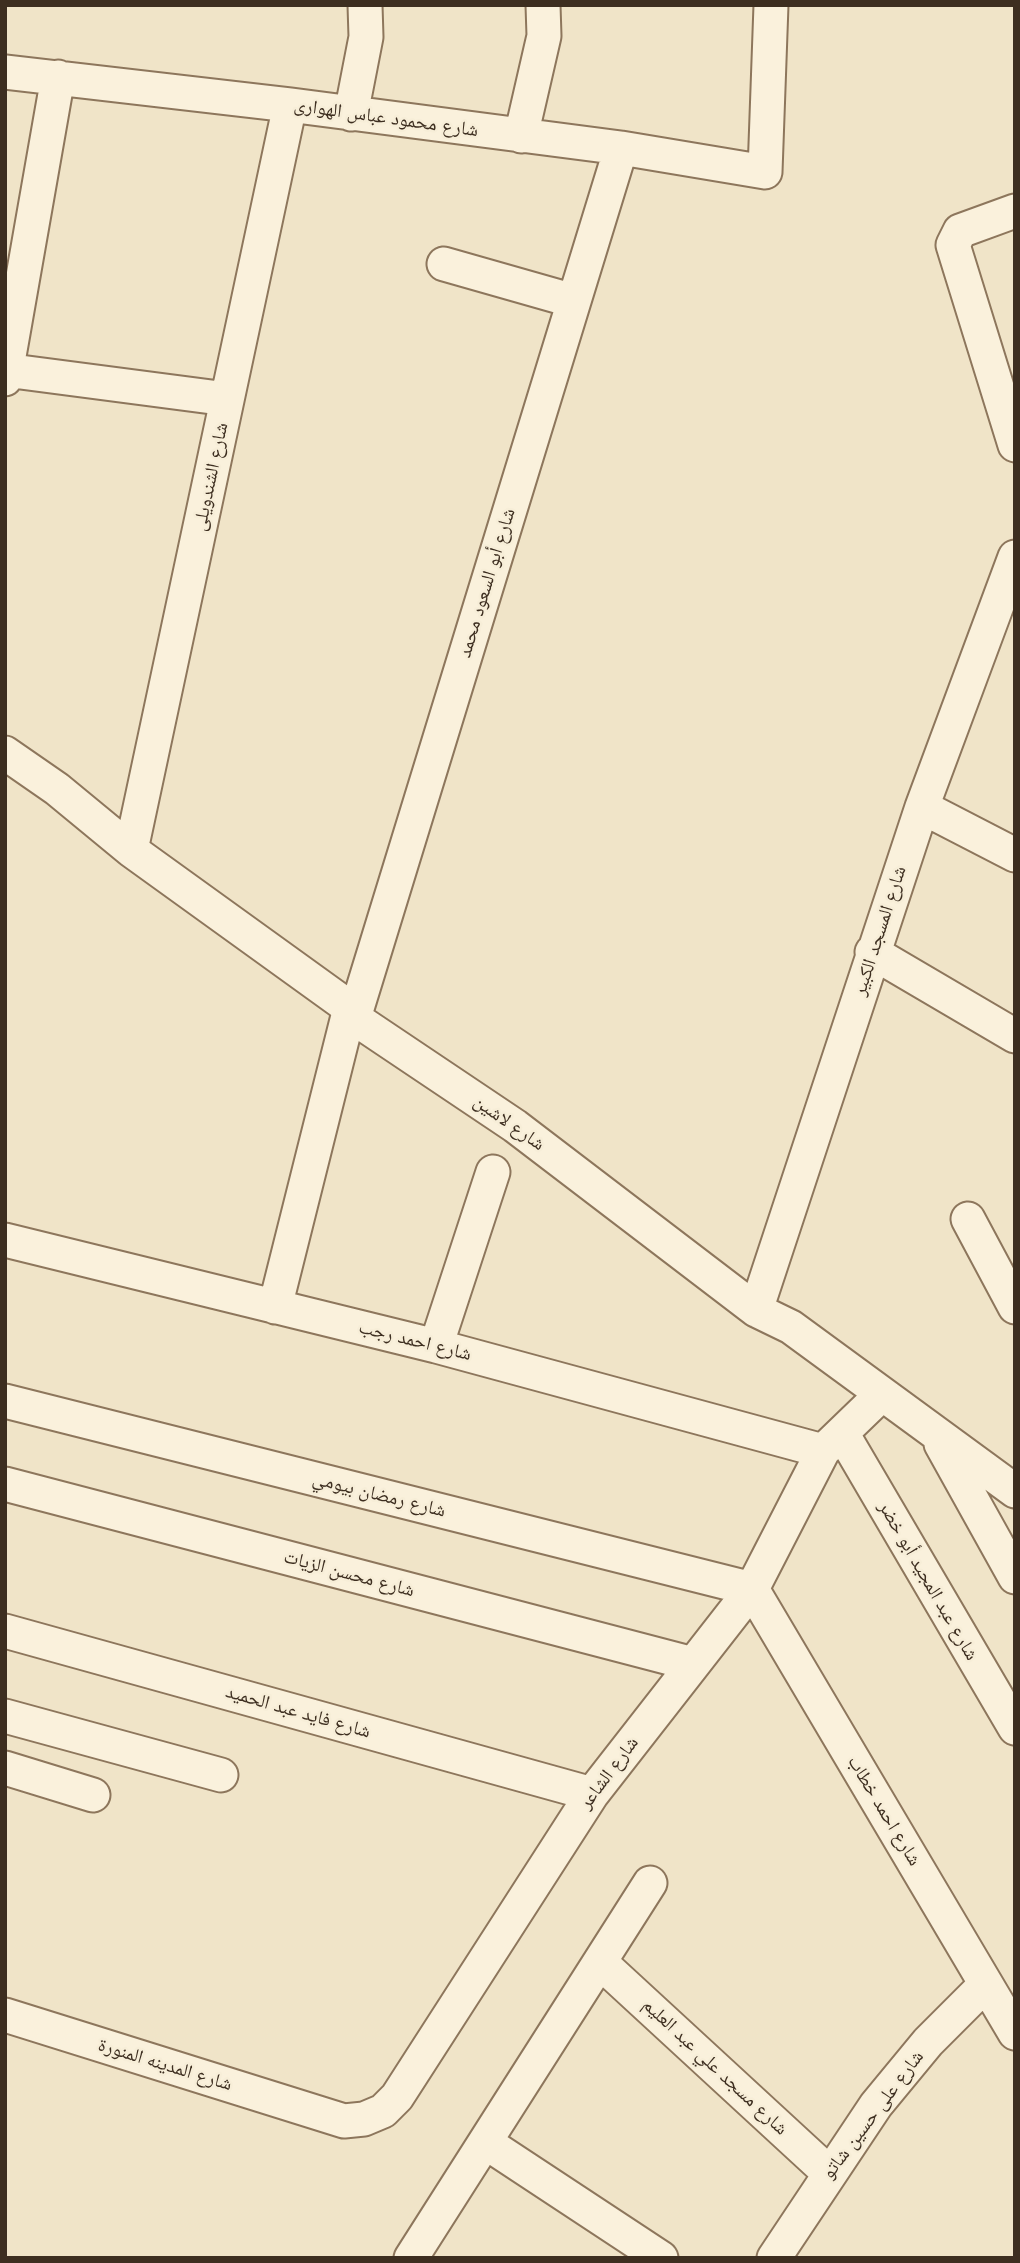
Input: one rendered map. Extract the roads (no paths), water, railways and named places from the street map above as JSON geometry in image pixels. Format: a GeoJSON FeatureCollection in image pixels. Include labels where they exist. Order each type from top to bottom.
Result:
{"type":"FeatureCollection","features":[{"type":"Feature","properties":{"kind":"street"},"geometry":{"type":"LineString","coordinates":[[351,114],[366,37],[365,5]]}},
{"type":"Feature","properties":{"kind":"street"},"geometry":{"type":"LineString","coordinates":[[521,136],[544,36],[543,5]]}},
{"type":"Feature","properties":{"kind":"street","name":"شارع محمود عباس الهوارى"},"geometry":{"type":"LineString","coordinates":[[5,72],[290,104],[621,148],[765,173],[771,5]]}},
{"type":"Feature","properties":{"kind":"street"},"geometry":{"type":"LineString","coordinates":[[58,77],[6,373],[228,399]]}},
{"type":"Feature","properties":{"kind":"street","name":"شارع الشندويلى"},"geometry":{"type":"LineString","coordinates":[[131,850],[290,104]]}},
{"type":"Feature","properties":{"kind":"street","name":"شارع أبو السعود محمد"},"geometry":{"type":"LineString","coordinates":[[275,1307],[352,1013],[621,148]]}},
{"type":"Feature","properties":{"kind":"street"},"geometry":{"type":"LineString","coordinates":[[1015,211],[960,231],[953,245],[1015,445]]}},
{"type":"Feature","properties":{"kind":"street"},"geometry":{"type":"LineString","coordinates":[[444,264],[574,301]]}},
{"type":"Feature","properties":{"kind":"street","name":"شارع المسجد الكبير"},"geometry":{"type":"LineString","coordinates":[[756,1310],[922,807],[1015,557]]}},
{"type":"Feature","properties":{"kind":"street","name":"شارع لاشين"},"geometry":{"type":"LineString","coordinates":[[5,753],[57,789],[131,850],[352,1013],[515,1126],[756,1310],[791,1327],[1015,1492]]}},
{"type":"Feature","properties":{"kind":"street"},"geometry":{"type":"LineString","coordinates":[[922,807],[1015,855]]}},
{"type":"Feature","properties":{"kind":"street"},"geometry":{"type":"LineString","coordinates":[[873,951],[1015,1037]]}},
{"type":"Feature","properties":{"kind":"street"},"geometry":{"type":"LineString","coordinates":[[436,1346],[493,1172]]}},
{"type":"Feature","properties":{"kind":"street"},"geometry":{"type":"LineString","coordinates":[[968,1219],[1015,1307]]}},
{"type":"Feature","properties":{"kind":"street","name":"شارع احمد رجب"},"geometry":{"type":"LineString","coordinates":[[5,1240],[832,1442]]}},
{"type":"Feature","properties":{"kind":"street","name":"شارع الشاعر"},"geometry":{"type":"LineString","coordinates":[[324,2115],[344,2121],[364,2119],[383,2111],[397,2097],[592,1794],[752,1589],[832,1442],[881,1395]]}},
{"type":"Feature","properties":{"kind":"street","name":"شارع رمضان بيومي"},"geometry":{"type":"LineString","coordinates":[[5,1401],[752,1589]]}},
{"type":"Feature","properties":{"kind":"street"},"geometry":{"type":"LineString","coordinates":[[937,1437],[1015,1577]]}},
{"type":"Feature","properties":{"kind":"street","name":"شارع عبد المجيد أبو خضر"},"geometry":{"type":"LineString","coordinates":[[832,1442],[1015,1728]]}},
{"type":"Feature","properties":{"kind":"street","name":"شارع محسن الزيات"},"geometry":{"type":"LineString","coordinates":[[5,1483],[693,1664]]}},
{"type":"Feature","properties":{"kind":"street","name":"شارع احمد خطاب"},"geometry":{"type":"LineString","coordinates":[[752,1589],[1015,2033]]}},
{"type":"Feature","properties":{"kind":"street","name":"شارع فايد عبد الحميد"},"geometry":{"type":"LineString","coordinates":[[5,1631],[592,1794]]}},
{"type":"Feature","properties":{"kind":"street"},"geometry":{"type":"LineString","coordinates":[[5,1716],[221,1775]]}},
{"type":"Feature","properties":{"kind":"street"},"geometry":{"type":"LineString","coordinates":[[5,1768],[93,1795]]}},
{"type":"Feature","properties":{"kind":"street"},"geometry":{"type":"LineString","coordinates":[[411,2258],[650,1883]]}},
{"type":"Feature","properties":{"kind":"street","name":"شارع مسجد علي عبد العليم"},"geometry":{"type":"LineString","coordinates":[[600,1962],[829,2173]]}},
{"type":"Feature","properties":{"kind":"street","name":"شارع على حسين شاتو"},"geometry":{"type":"LineString","coordinates":[[774,2258],[876,2105],[928,2042],[986,1984]]}},
{"type":"Feature","properties":{"kind":"street","name":"شارع المدينه المنورة"},"geometry":{"type":"LineString","coordinates":[[5,2015],[324,2115]]}},
{"type":"Feature","properties":{"kind":"street"},"geometry":{"type":"LineString","coordinates":[[485,2142],[661,2258]]}}]}
